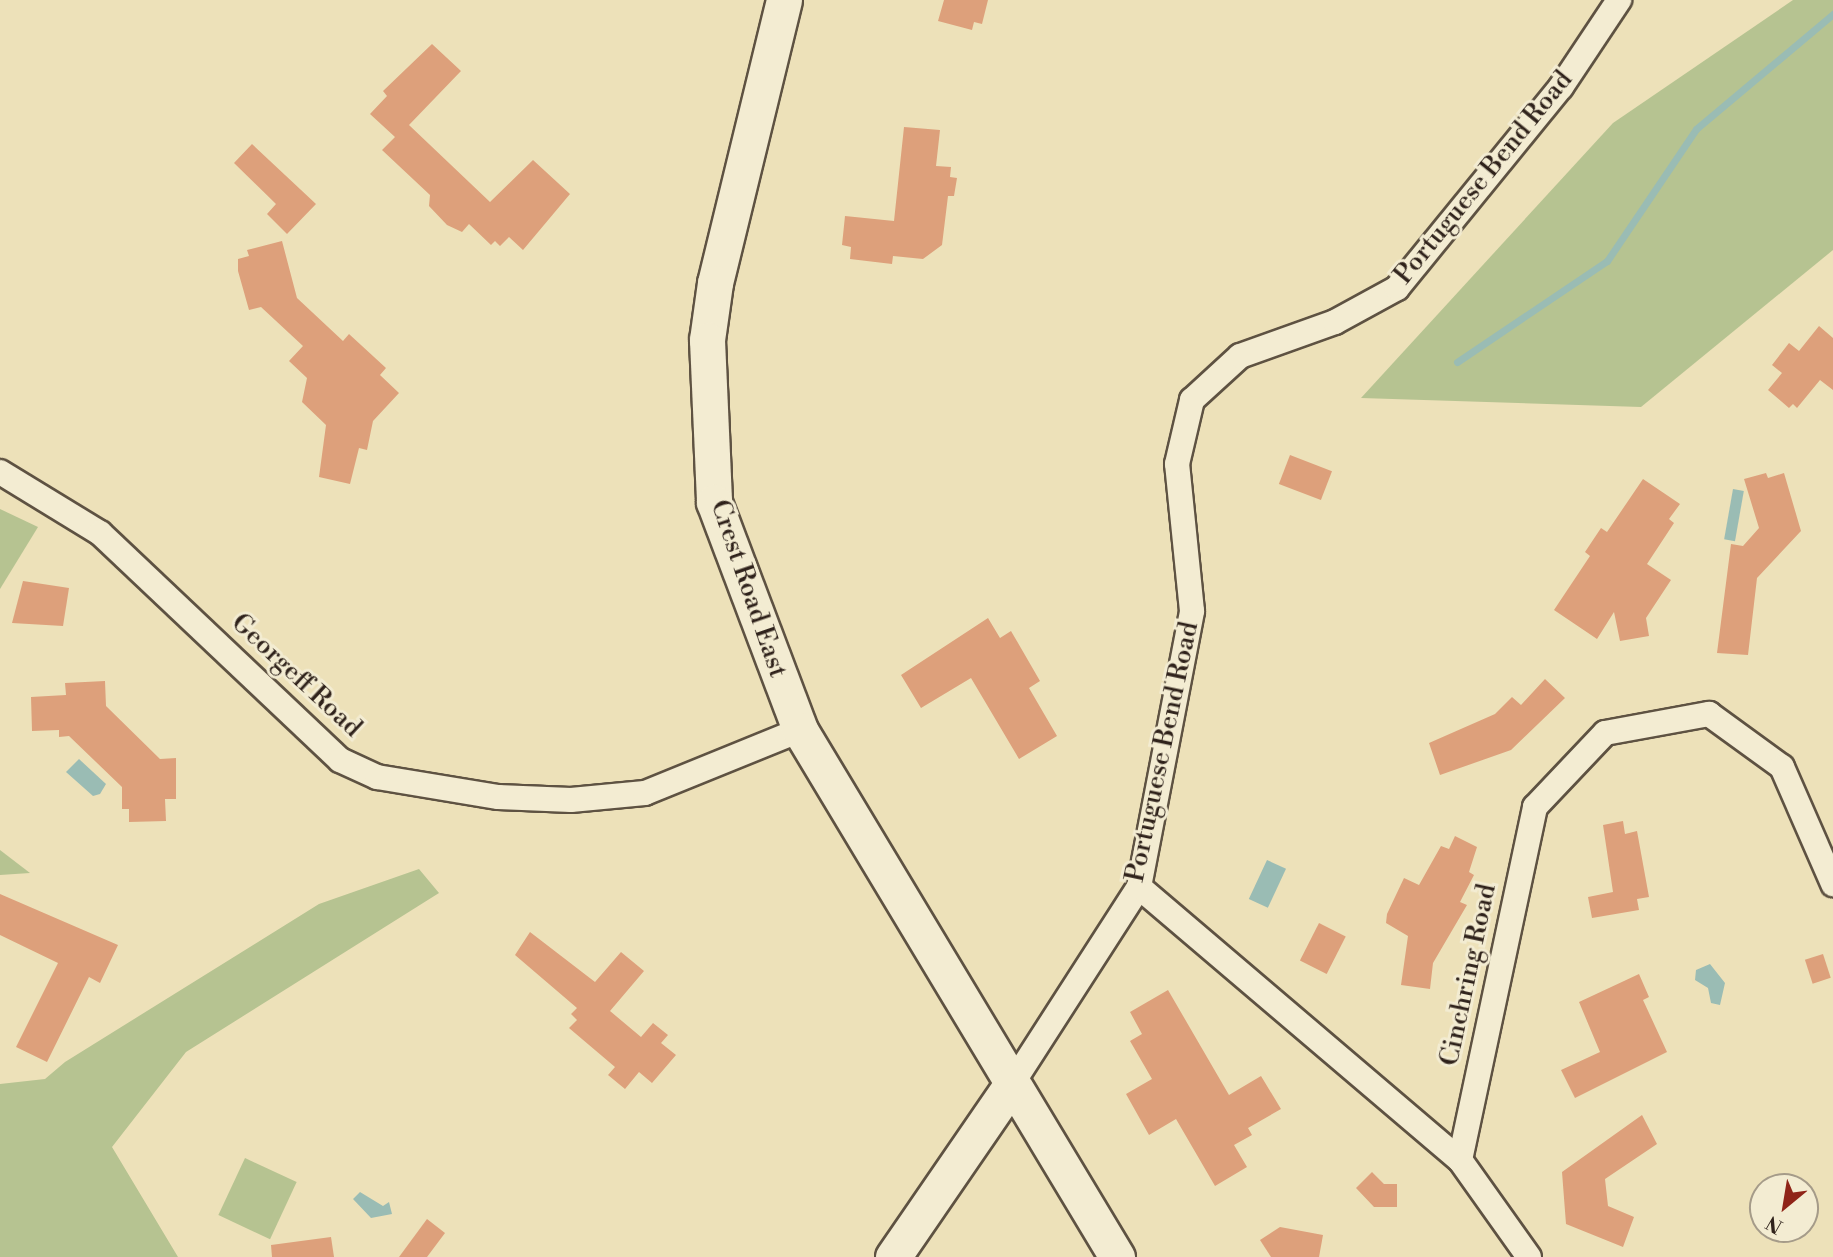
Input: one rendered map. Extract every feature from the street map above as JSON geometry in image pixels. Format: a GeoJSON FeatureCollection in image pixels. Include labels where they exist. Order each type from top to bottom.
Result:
{"type":"FeatureCollection","features":[{"type":"Feature","properties":{"kind":"street","name":"Crest Road East"},"geometry":{"type":"LineString","coordinates":[[784,0],[715,282],[707,340],[706,395],[715,502],[800,730],[1117,1257]]}},
{"type":"Feature","properties":{"kind":"street","name":"Portuguese Bend Road"},"geometry":{"type":"LineString","coordinates":[[893,1257],[1012,1084],[1139,887],[1192,611],[1177,464],[1192,400],[1240,356],[1335,321],[1397,288],[1561,87],[1619,0]]}},
{"type":"Feature","properties":{"kind":"street","name":"Georgeff Road"},"geometry":{"type":"LineString","coordinates":[[0,472],[100,533],[340,760],[357,771],[417,787],[498,797],[571,800],[645,793],[800,730]]}},
{"type":"Feature","properties":{"kind":"street","name":"Cinchring Road"},"geometry":{"type":"LineString","coordinates":[[1460,1160],[1535,807],[1605,733],[1709,713],[1782,767],[1833,884]]}},
{"type":"Feature","properties":{"kind":"street"},"geometry":{"type":"LineString","coordinates":[[1139,887],[1460,1160],[1529,1257]]}},
{"type":"Feature","properties":{"kind":"green space"},"geometry":{"type":"Polygon","coordinates":[[[1793,0],[1833,0],[1833,250],[1641,407],[1361,398],[1613,123],[1793,0]]]}},
{"type":"Feature","properties":{"kind":"green space"},"geometry":{"type":"Polygon","coordinates":[[[0,509],[38,527],[0,589],[0,509]]]}},
{"type":"Feature","properties":{"kind":"green space"},"geometry":{"type":"Polygon","coordinates":[[[0,850],[30,873],[0,875],[0,850]]]}},
{"type":"Feature","properties":{"kind":"green space"},"geometry":{"type":"Polygon","coordinates":[[[419,869],[439,893],[186,1052],[112,1147],[178,1257],[0,1257],[0,1084],[45,1079],[65,1062],[319,904],[419,869]]]}},
{"type":"Feature","properties":{"kind":"green space"},"geometry":{"type":"Polygon","coordinates":[[[245,1158],[297,1182],[270,1239],[218,1215],[245,1158]]]}},
{"type":"Feature","properties":{"kind":"water"},"geometry":{"type":"Polygon","coordinates":[[[1733,489],[1744,491],[1735,541],[1724,539],[1733,489]]]}},
{"type":"Feature","properties":{"kind":"water"},"geometry":{"type":"Polygon","coordinates":[[[79,759],[106,784],[100,794],[93,796],[66,772],[79,759]]]}},
{"type":"Feature","properties":{"kind":"water"},"geometry":{"type":"Polygon","coordinates":[[[1267,860],[1286,869],[1268,908],[1249,899],[1267,860]]]}},
{"type":"Feature","properties":{"kind":"water"},"geometry":{"type":"Polygon","coordinates":[[[1710,964],[1725,983],[1720,1005],[1711,1003],[1708,988],[1695,980],[1696,970],[1710,964]]]}},
{"type":"Feature","properties":{"kind":"water"},"geometry":{"type":"Polygon","coordinates":[[[360,1192],[383,1206],[389,1202],[392,1214],[371,1218],[353,1199],[360,1192]]]}},
{"type":"Feature","properties":{"kind":"building"},"geometry":{"type":"Polygon","coordinates":[[[944,0],[988,0],[982,24],[974,22],[972,30],[938,21],[944,0]]]}},
{"type":"Feature","properties":{"kind":"building"},"geometry":{"type":"Polygon","coordinates":[[[432,44],[461,71],[409,125],[490,202],[533,160],[570,194],[523,250],[509,237],[500,246],[495,241],[491,245],[469,224],[462,232],[447,225],[429,206],[430,195],[382,150],[395,137],[370,114],[387,96],[383,91],[432,44]]]}},
{"type":"Feature","properties":{"kind":"building"},"geometry":{"type":"Polygon","coordinates":[[[904,127],[940,130],[936,166],[951,167],[950,177],[957,178],[954,196],[948,196],[942,245],[923,259],[893,256],[892,264],[850,259],[851,247],[842,245],[845,216],[894,221],[904,127]]]}},
{"type":"Feature","properties":{"kind":"building"},"geometry":{"type":"Polygon","coordinates":[[[252,144],[316,204],[287,234],[267,214],[276,204],[234,163],[252,144]]]}},
{"type":"Feature","properties":{"kind":"building"},"geometry":{"type":"Polygon","coordinates":[[[282,241],[297,298],[343,341],[349,334],[386,368],[380,375],[399,393],[373,421],[367,450],[359,448],[350,484],[319,477],[326,425],[302,402],[307,378],[289,361],[303,346],[261,307],[249,310],[238,271],[238,259],[249,256],[247,250],[282,241]]]}},
{"type":"Feature","properties":{"kind":"building"},"geometry":{"type":"Polygon","coordinates":[[[1819,326],[1833,338],[1833,390],[1820,380],[1797,408],[1793,404],[1789,408],[1768,390],[1782,373],[1772,365],[1789,343],[1799,351],[1819,326]]]}},
{"type":"Feature","properties":{"kind":"building"},"geometry":{"type":"Polygon","coordinates":[[[1290,455],[1332,471],[1321,500],[1279,484],[1290,455]]]}},
{"type":"Feature","properties":{"kind":"building"},"geometry":{"type":"Polygon","coordinates":[[[1766,473],[1768,478],[1784,473],[1801,531],[1757,578],[1748,655],[1717,653],[1731,544],[1743,546],[1759,528],[1744,479],[1766,473]]]}},
{"type":"Feature","properties":{"kind":"building"},"geometry":{"type":"Polygon","coordinates":[[[1643,479],[1680,504],[1669,519],[1674,523],[1647,564],[1671,580],[1646,618],[1649,636],[1620,641],[1614,612],[1597,639],[1554,610],[1590,556],[1585,552],[1601,528],[1607,532],[1643,479]]]}},
{"type":"Feature","properties":{"kind":"building"},"geometry":{"type":"Polygon","coordinates":[[[23,581],[69,588],[63,626],[12,623],[23,581]]]}},
{"type":"Feature","properties":{"kind":"building"},"geometry":{"type":"Polygon","coordinates":[[[988,618],[1000,638],[1011,631],[1040,681],[1029,688],[1057,736],[1019,759],[971,678],[921,708],[901,675],[988,618]]]}},
{"type":"Feature","properties":{"kind":"building"},"geometry":{"type":"Polygon","coordinates":[[[1545,679],[1565,698],[1511,750],[1440,775],[1429,743],[1495,714],[1512,697],[1521,705],[1545,679]]]}},
{"type":"Feature","properties":{"kind":"building"},"geometry":{"type":"Polygon","coordinates":[[[105,681],[106,706],[160,759],[176,758],[176,799],[165,799],[166,821],[129,822],[129,809],[122,809],[122,787],[69,736],[59,737],[59,730],[32,731],[31,697],[66,695],[65,683],[105,681]]]}},
{"type":"Feature","properties":{"kind":"building"},"geometry":{"type":"Polygon","coordinates":[[[1623,821],[1625,834],[1637,831],[1649,897],[1637,899],[1639,910],[1592,918],[1588,897],[1613,892],[1603,825],[1623,821]]]}},
{"type":"Feature","properties":{"kind":"building"},"geometry":{"type":"Polygon","coordinates":[[[1455,836],[1477,847],[1469,872],[1474,875],[1460,902],[1467,905],[1433,963],[1430,989],[1401,985],[1408,936],[1386,923],[1387,914],[1404,878],[1419,885],[1441,846],[1449,849],[1455,836]]]}},
{"type":"Feature","properties":{"kind":"building"},"geometry":{"type":"Polygon","coordinates":[[[0,894],[118,945],[100,983],[89,977],[47,1062],[16,1047],[58,963],[0,935],[0,894]]]}},
{"type":"Feature","properties":{"kind":"building"},"geometry":{"type":"Polygon","coordinates":[[[1319,923],[1346,937],[1327,974],[1300,960],[1319,923]]]}},
{"type":"Feature","properties":{"kind":"building"},"geometry":{"type":"Polygon","coordinates":[[[530,932],[595,982],[621,952],[644,971],[610,1011],[641,1037],[653,1023],[668,1035],[661,1043],[676,1055],[652,1083],[639,1072],[625,1089],[608,1075],[615,1067],[569,1028],[577,1020],[571,1014],[577,1008],[515,955],[530,932]]]}},
{"type":"Feature","properties":{"kind":"building"},"geometry":{"type":"Polygon","coordinates":[[[1823,954],[1831,978],[1813,984],[1805,960],[1823,954]]]}},
{"type":"Feature","properties":{"kind":"building"},"geometry":{"type":"Polygon","coordinates":[[[1639,974],[1649,997],[1643,1000],[1667,1052],[1575,1098],[1561,1070],[1600,1052],[1579,1002],[1639,974]]]}},
{"type":"Feature","properties":{"kind":"building"},"geometry":{"type":"Polygon","coordinates":[[[1168,990],[1229,1095],[1261,1076],[1281,1109],[1248,1128],[1252,1135],[1234,1145],[1247,1167],[1215,1186],[1176,1119],[1149,1135],[1126,1094],[1152,1079],[1130,1041],[1142,1034],[1130,1012],[1168,990]]]}},
{"type":"Feature","properties":{"kind":"building"},"geometry":{"type":"Polygon","coordinates":[[[1642,1115],[1657,1144],[1605,1179],[1608,1206],[1634,1217],[1623,1247],[1566,1224],[1562,1172],[1642,1115]]]}},
{"type":"Feature","properties":{"kind":"building"},"geometry":{"type":"Polygon","coordinates":[[[1372,1172],[1384,1184],[1397,1184],[1397,1207],[1374,1207],[1356,1188],[1372,1172]]]}},
{"type":"Feature","properties":{"kind":"building"},"geometry":{"type":"Polygon","coordinates":[[[427,1219],[445,1233],[427,1257],[399,1257],[427,1219]]]}},
{"type":"Feature","properties":{"kind":"building"},"geometry":{"type":"Polygon","coordinates":[[[1280,1227],[1323,1235],[1319,1257],[1271,1257],[1260,1240],[1280,1227]]]}},
{"type":"Feature","properties":{"kind":"building"},"geometry":{"type":"Polygon","coordinates":[[[331,1237],[334,1257],[272,1257],[271,1245],[331,1237]]]}},
{"type":"Feature","properties":{"kind":"waterway"},"geometry":{"type":"LineString","coordinates":[[1457,362],[1607,261],[1696,129],[1833,14]]}}]}
